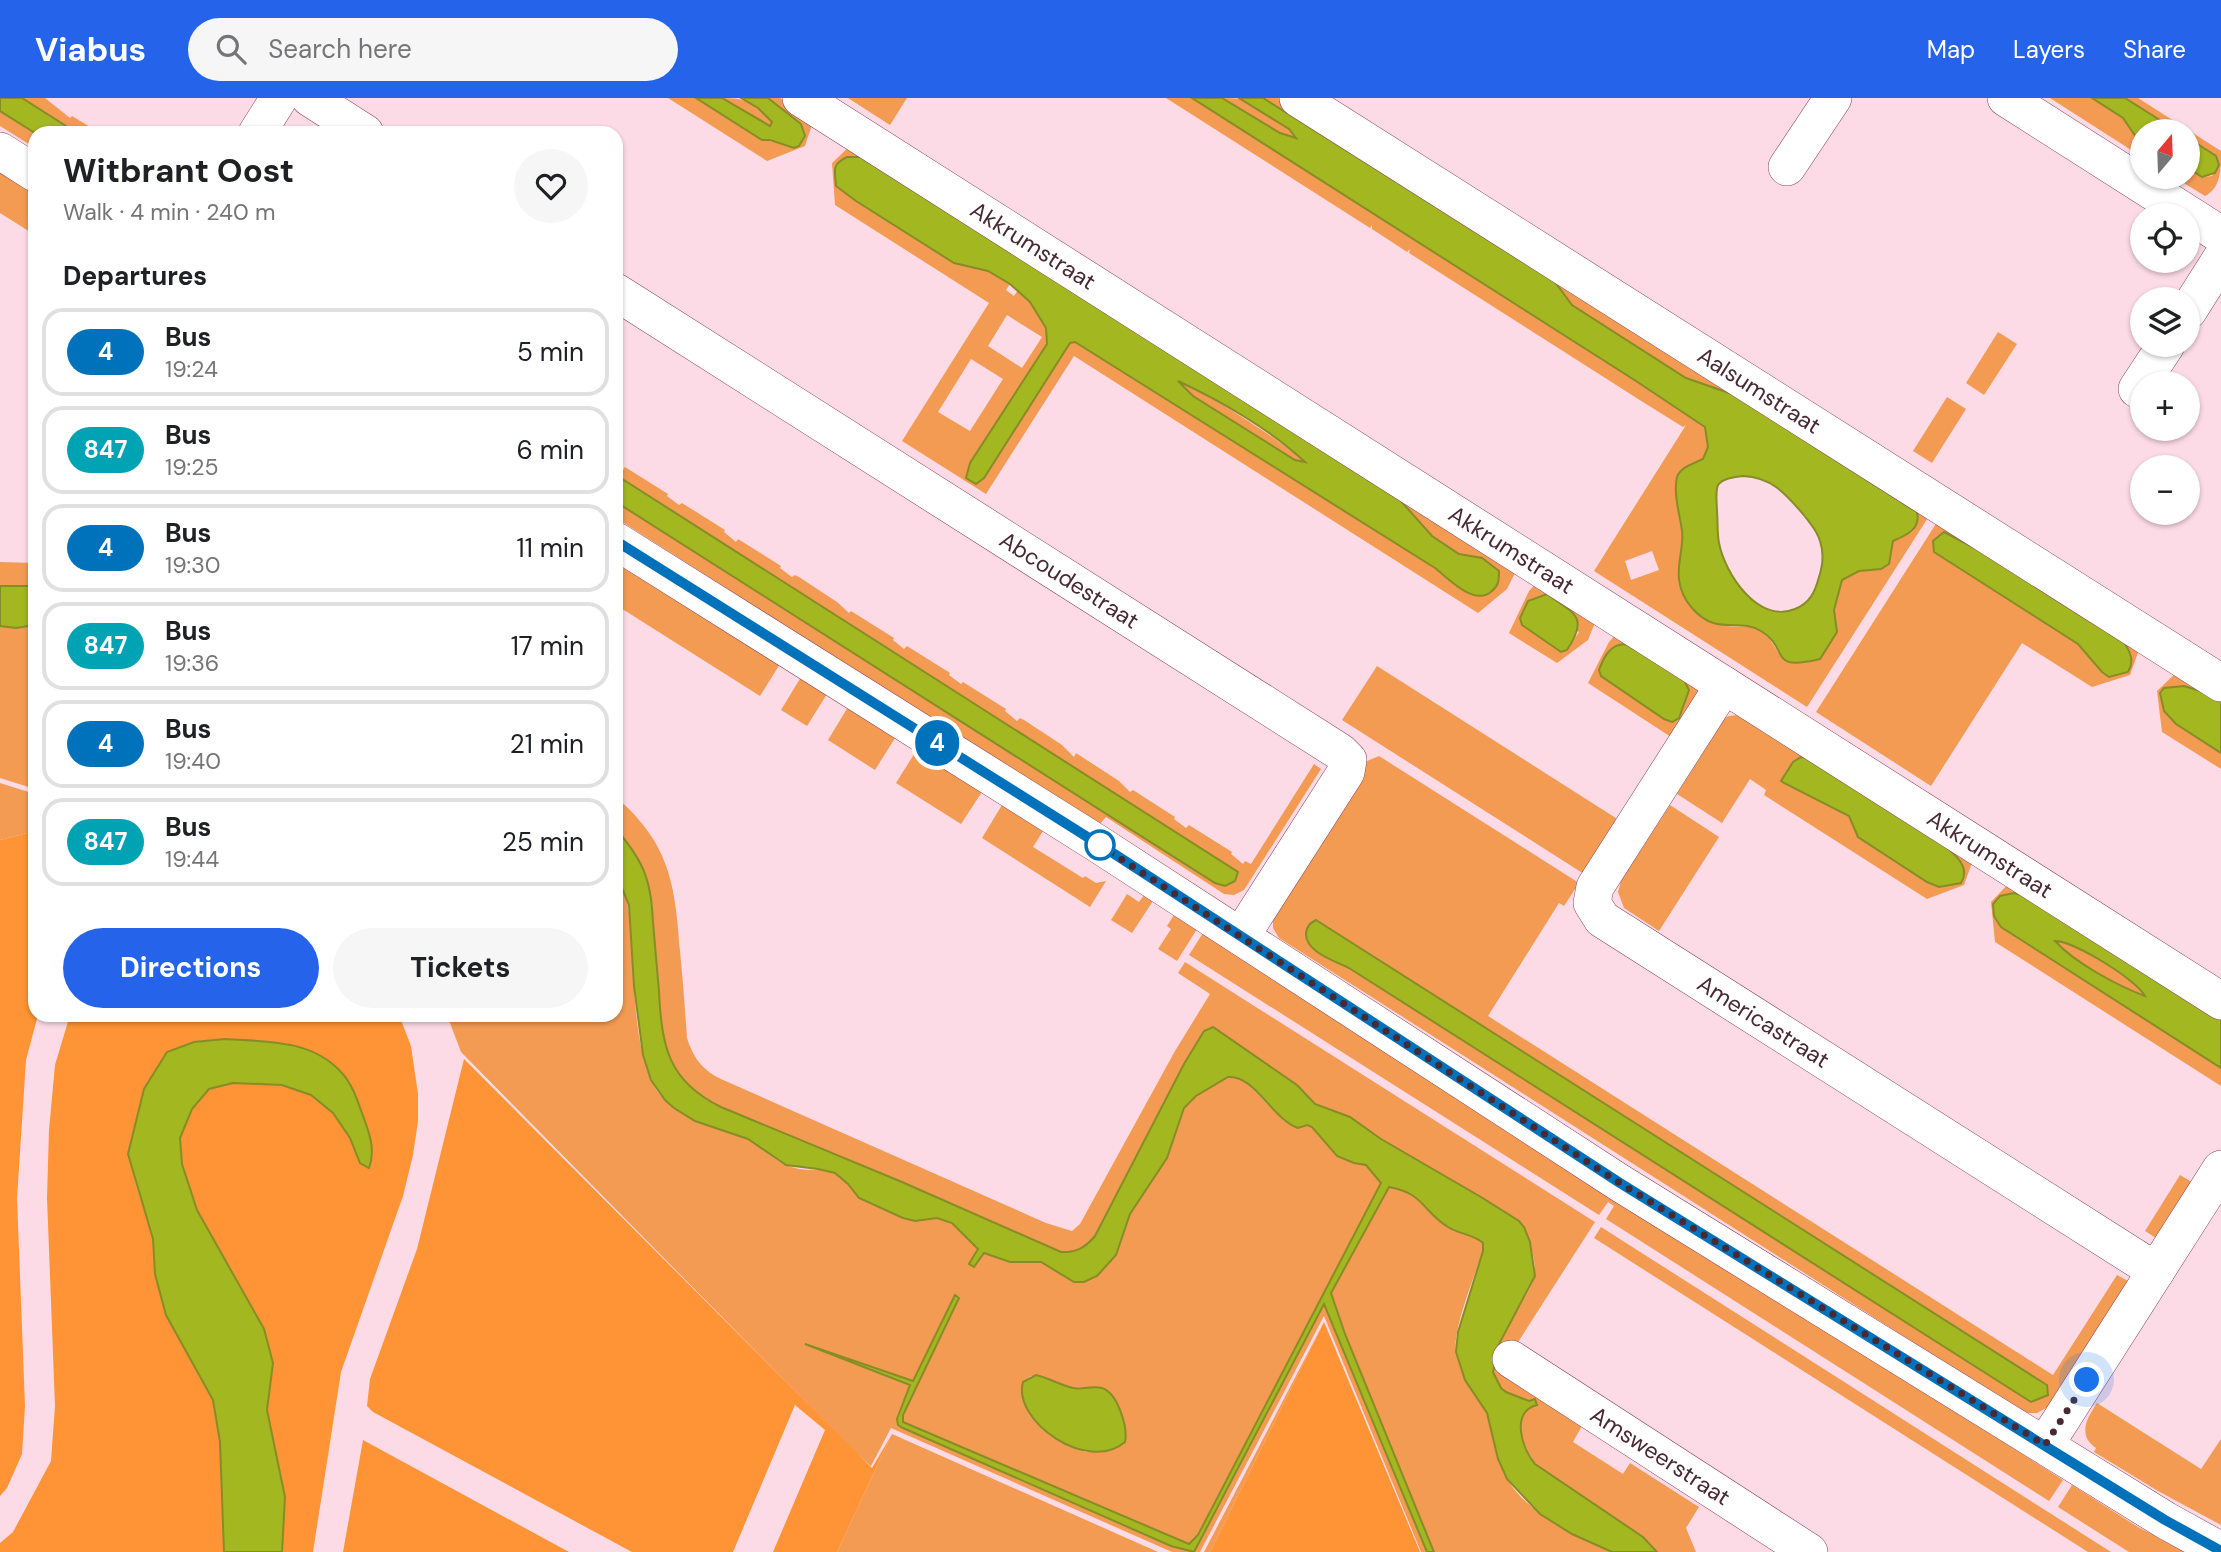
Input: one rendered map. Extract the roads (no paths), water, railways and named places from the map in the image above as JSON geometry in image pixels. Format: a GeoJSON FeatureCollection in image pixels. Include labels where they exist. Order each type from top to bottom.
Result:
{"type":"FeatureCollection","features":[{"type":"Feature","properties":{"kind":"street"},"geometry":{"type":"LineString","coordinates":[[261,126],[279,98]]}},
{"type":"Feature","properties":{"kind":"street"},"geometry":{"type":"LineString","coordinates":[[310,98],[354,126]]}},
{"type":"Feature","properties":{"kind":"street","name":"Akkrumstraat"},"geometry":{"type":"LineString","coordinates":[[801,98],[2221,1001]]}},
{"type":"Feature","properties":{"kind":"street","name":"Aalsumstraat"},"geometry":{"type":"LineString","coordinates":[[1298,98],[2221,683]]}},
{"type":"Feature","properties":{"kind":"street"},"geometry":{"type":"LineString","coordinates":[[1787,167],[1833,98]]}},
{"type":"Feature","properties":{"kind":"street"},"geometry":{"type":"LineString","coordinates":[[2007,98],[2218,232],[2197,287]]}},
{"type":"Feature","properties":{"kind":"street"},"geometry":{"type":"LineString","coordinates":[[0,151],[28,169]]}},
{"type":"Feature","properties":{"kind":"street","name":"Abcoudestraat"},"geometry":{"type":"LineString","coordinates":[[623,296],[1340,752],[1348,760],[1346,772],[1241,936]]}},
{"type":"Feature","properties":{"kind":"street"},"geometry":{"type":"LineString","coordinates":[[623,545],[1241,936],[1620,1183],[2165,1520],[2221,1551]]}},
{"type":"Feature","properties":{"kind":"street","name":"Americastraat"},"geometry":{"type":"LineString","coordinates":[[1724,685],[1595,887],[1592,903],[1602,919],[2156,1271]]}},
{"type":"Feature","properties":{"kind":"street"},"geometry":{"type":"LineString","coordinates":[[2045,1445],[2221,1168]]}},
{"type":"Feature","properties":{"kind":"street","name":"Amsweerstraat"},"geometry":{"type":"LineString","coordinates":[[1511,1359],[1809,1552]]}}]}
